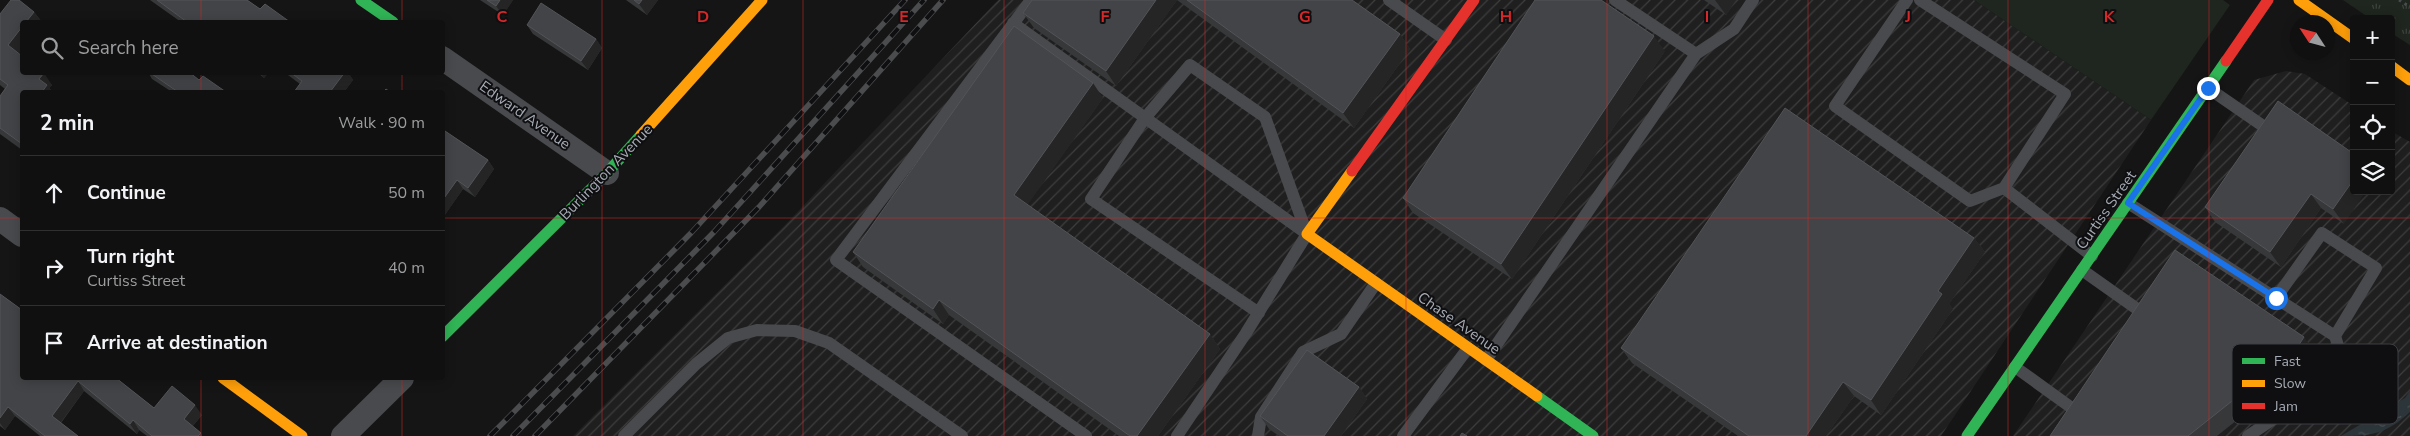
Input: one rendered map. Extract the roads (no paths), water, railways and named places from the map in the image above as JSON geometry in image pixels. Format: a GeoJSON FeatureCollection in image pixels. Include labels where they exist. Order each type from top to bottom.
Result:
{"type":"FeatureCollection","features":[{"type":"Feature","properties":{"kind":"street"},"geometry":{"type":"LineString","coordinates":[[361,0],[389,20]]}},
{"type":"Feature","properties":{"kind":"street"},"geometry":{"type":"LineString","coordinates":[[1307,234],[1474,0]]}},
{"type":"Feature","properties":{"kind":"street","name":"Curtiss Street"},"geometry":{"type":"LineString","coordinates":[[1971,434],[2015,367],[2268,0]]}},
{"type":"Feature","properties":{"kind":"street"},"geometry":{"type":"LineString","coordinates":[[2299,0],[2350,36]]}},
{"type":"Feature","properties":{"kind":"street","name":"Burlington Avenue"},"geometry":{"type":"LineString","coordinates":[[445,334],[607,173],[754,3]]}},
{"type":"Feature","properties":{"kind":"street","name":"Edward Avenue"},"geometry":{"type":"LineString","coordinates":[[445,60],[607,173]]}},
{"type":"Feature","properties":{"kind":"street"},"geometry":{"type":"LineString","coordinates":[[2395,69],[2410,80]]}},
{"type":"Feature","properties":{"kind":"street"},"geometry":{"type":"LineString","coordinates":[[0,219],[20,234]]}},
{"type":"Feature","properties":{"kind":"street","name":"Chase Avenue"},"geometry":{"type":"LineString","coordinates":[[1307,234],[1593,436]]}},
{"type":"Feature","properties":{"kind":"street"},"geometry":{"type":"LineString","coordinates":[[225,380],[302,436]]}},
{"type":"Feature","properties":{"kind":"street"},"geometry":{"type":"LineString","coordinates":[[343,436],[400,380]]}},
{"type":"Feature","properties":{"kind":"lane"},"geometry":{"type":"LineString","coordinates":[[1031,0],[836,260],[1086,436]]}},
{"type":"Feature","properties":{"kind":"lane"},"geometry":{"type":"LineString","coordinates":[[1389,0],[1446,40]]}},
{"type":"Feature","properties":{"kind":"lane"},"geometry":{"type":"LineString","coordinates":[[1615,0],[1696,54]]}},
{"type":"Feature","properties":{"kind":"lane"},"geometry":{"type":"LineString","coordinates":[[1486,360],[1696,54],[1734,29],[1753,0]]}},
{"type":"Feature","properties":{"kind":"lane"},"geometry":{"type":"LineString","coordinates":[[1907,0],[1835,106],[1970,201],[2004,188],[2065,94],[1920,0]]}},
{"type":"Feature","properties":{"kind":"lane"},"geometry":{"type":"LineString","coordinates":[[1013,23],[1307,234]]}},
{"type":"Feature","properties":{"kind":"lane"},"geometry":{"type":"LineString","coordinates":[[1259,313],[1091,199],[1145,118],[1190,65],[1265,117],[1307,234]]}},
{"type":"Feature","properties":{"kind":"lane"},"geometry":{"type":"LineString","coordinates":[[2208,88],[2266,128]]}},
{"type":"Feature","properties":{"kind":"lane"},"geometry":{"type":"LineString","coordinates":[[2004,188],[2092,256]]}},
{"type":"Feature","properties":{"kind":"lane"},"geometry":{"type":"LineString","coordinates":[[2128,203],[2334,336],[2337,344]]}},
{"type":"Feature","properties":{"kind":"lane"},"geometry":{"type":"LineString","coordinates":[[2276,298],[2322,233],[2376,268],[2334,336]]}},
{"type":"Feature","properties":{"kind":"lane"},"geometry":{"type":"LineString","coordinates":[[1177,436],[1259,313],[1307,234]]}},
{"type":"Feature","properties":{"kind":"lane"},"geometry":{"type":"LineString","coordinates":[[2082,270],[2140,311]]}},
{"type":"Feature","properties":{"kind":"lane"},"geometry":{"type":"LineString","coordinates":[[1258,436],[1261,417],[1303,352],[1341,334],[1376,283]]}},
{"type":"Feature","properties":{"kind":"lane"},"geometry":{"type":"LineString","coordinates":[[624,436],[696,364],[728,338],[757,330],[795,331],[829,343],[962,436]]}},
{"type":"Feature","properties":{"kind":"lane"},"geometry":{"type":"LineString","coordinates":[[1403,436],[1468,348]]}},
{"type":"Feature","properties":{"kind":"lane"},"geometry":{"type":"LineString","coordinates":[[2015,367],[2076,410]]}},
{"type":"Feature","properties":{"kind":"lane"},"geometry":{"type":"LineString","coordinates":[[2248,436],[2266,424]]}},
{"type":"Feature","properties":{"kind":"water"},"geometry":{"type":"Polygon","coordinates":[[[2410,391],[2410,412],[2398,421],[2398,402],[2405,398],[2410,391]]]}},
{"type":"Feature","properties":{"kind":"water"},"geometry":{"type":"Polygon","coordinates":[[[2361,424],[2394,424],[2370,434],[2341,436],[2361,424]]]}},
{"type":"Feature","properties":{"kind":"railway"},"geometry":{"type":"LineString","coordinates":[[490,436],[691,233],[905,0]]}},
{"type":"Feature","properties":{"kind":"railway"},"geometry":{"type":"LineString","coordinates":[[513,436],[714,232],[924,0]]}},
{"type":"Feature","properties":{"kind":"railway"},"geometry":{"type":"LineString","coordinates":[[535,436],[759,207],[943,0]]}}]}
